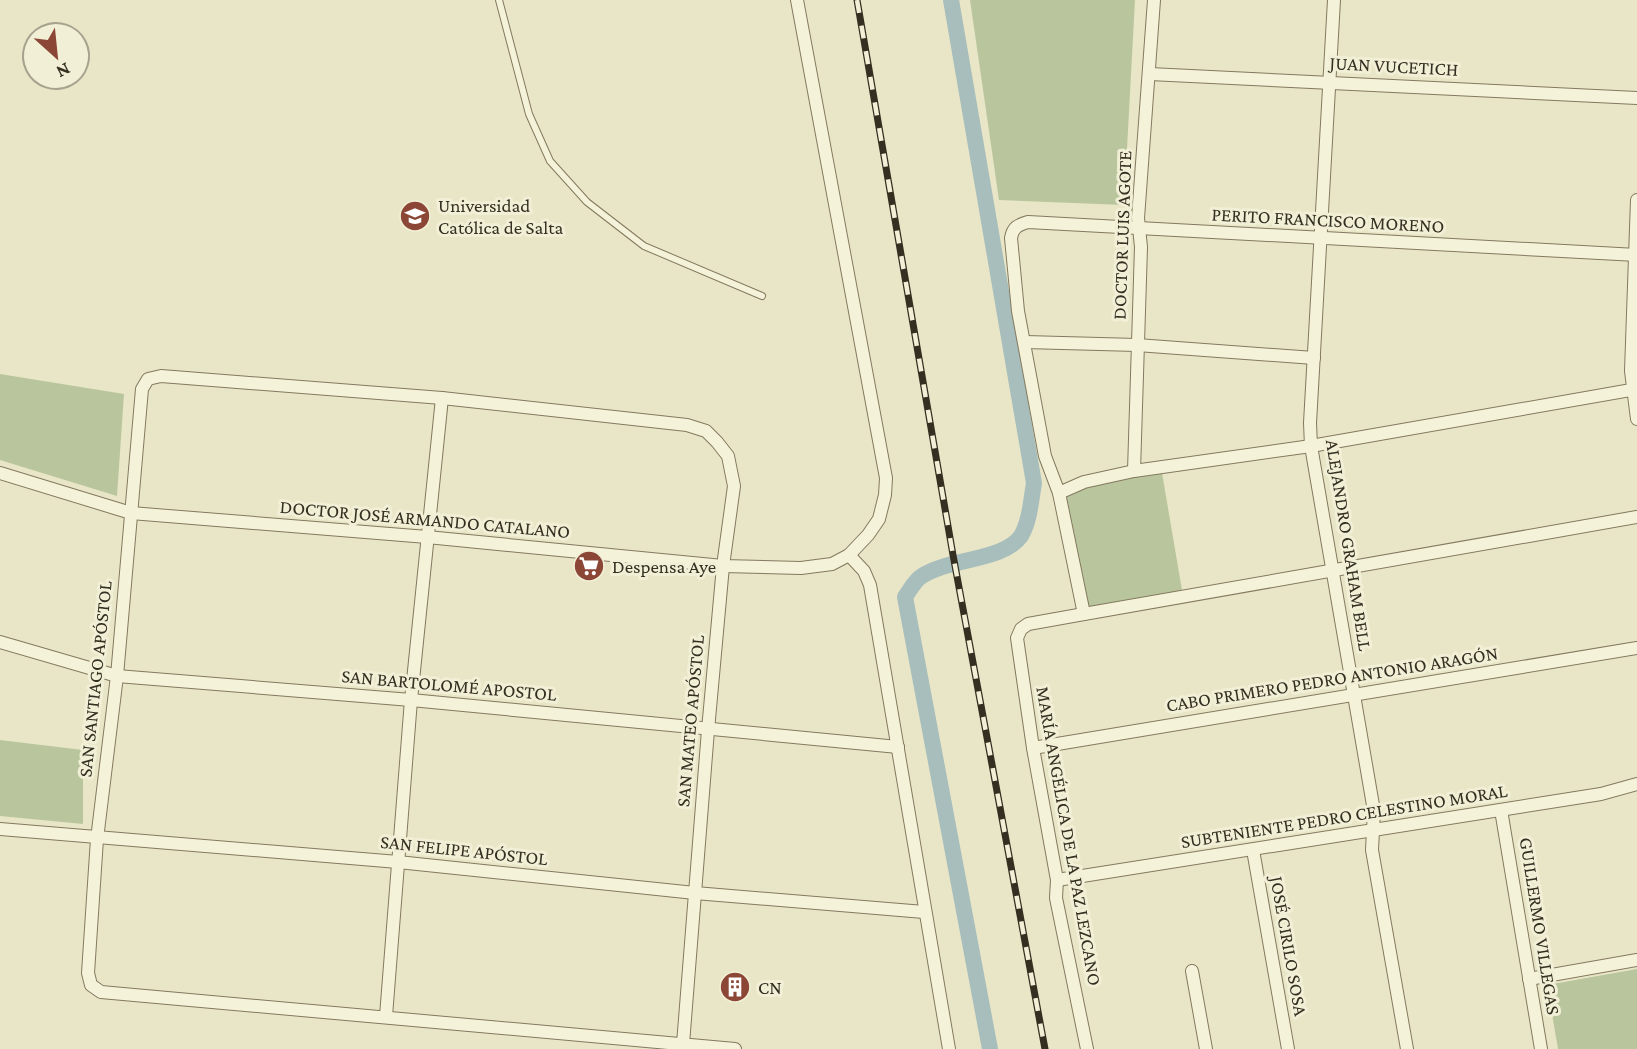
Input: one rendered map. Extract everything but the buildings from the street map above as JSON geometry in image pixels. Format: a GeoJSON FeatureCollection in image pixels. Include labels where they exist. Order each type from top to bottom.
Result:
{"type":"FeatureCollection","features":[{"type":"Feature","properties":{"kind":"street"},"geometry":{"type":"LineString","coordinates":[[797,0],[886,478],[886,495],[879,519],[849,555],[864,571],[870,585],[949,1049]]}},
{"type":"Feature","properties":{"kind":"street","name":"DOCTOR LUIS AGOTE"},"geometry":{"type":"LineString","coordinates":[[1134,471],[1142,247],[1138,218],[1154,0]]}},
{"type":"Feature","properties":{"kind":"street","name":"ALEJANDRO GRAHAM BELL"},"geometry":{"type":"LineString","coordinates":[[1334,0],[1310,423],[1311,446],[1374,811],[1372,850],[1407,1049]]}},
{"type":"Feature","properties":{"kind":"street","name":"JUAN VUCETICH"},"geometry":{"type":"LineString","coordinates":[[1150,74],[1637,98]]}},
{"type":"Feature","properties":{"kind":"street"},"geometry":{"type":"LineString","coordinates":[[1637,200],[1634,389],[1637,419]]}},
{"type":"Feature","properties":{"kind":"street","name":"PERITO FRANCISCO MORENO"},"geometry":{"type":"LineString","coordinates":[[1025,342],[1018,310],[1011,250],[1012,230],[1028,222],[1636,255]]}},
{"type":"Feature","properties":{"kind":"street"},"geometry":{"type":"LineString","coordinates":[[1314,358],[1137,345],[1025,342],[1045,456],[1059,493],[1084,614],[1637,517]]}},
{"type":"Feature","properties":{"kind":"street","name":"SAN SANTIAGO APÓSTOL"},"geometry":{"type":"LineString","coordinates":[[386,1016],[101,992],[91,985],[88,973],[97,839],[117,676],[142,389],[148,379],[161,376],[442,398]]}},
{"type":"Feature","properties":{"kind":"street"},"geometry":{"type":"LineString","coordinates":[[1059,493],[1084,482],[1134,471],[1311,446],[1634,389]]}},
{"type":"Feature","properties":{"kind":"street"},"geometry":{"type":"LineString","coordinates":[[442,398],[411,700],[386,1016],[735,1049]]}},
{"type":"Feature","properties":{"kind":"street","name":"SAN MATEO APÓSTOL"},"geometry":{"type":"LineString","coordinates":[[442,398],[687,425],[706,431],[728,456],[734,486],[723,566],[682,1044]]}},
{"type":"Feature","properties":{"kind":"street","name":"DOCTOR JOSÉ ARMANDO CATALANO"},"geometry":{"type":"LineString","coordinates":[[0,473],[131,513],[427,537],[723,566],[813,567],[832,564],[849,555]]}},
{"type":"Feature","properties":{"kind":"street","name":"MARÍA ANGÉLICA DE LA PAZ LEZCANO"},"geometry":{"type":"LineString","coordinates":[[1084,614],[1028,624],[1021,629],[1017,638],[1033,748],[1057,880],[1056,898],[1087,1049]]}},
{"type":"Feature","properties":{"kind":"street","name":"SAN BARTOLOMÉ APOSTOL"},"geometry":{"type":"LineString","coordinates":[[0,642],[117,676],[411,700],[898,747]]}},
{"type":"Feature","properties":{"kind":"street","name":"CABO PRIMERO PEDRO ANTONIO ARAGÓN"},"geometry":{"type":"LineString","coordinates":[[1033,748],[1637,648]]}},
{"type":"Feature","properties":{"kind":"street","name":"SUBTENIENTE PEDRO CELESTINO MORAL"},"geometry":{"type":"LineString","coordinates":[[1057,880],[1601,794],[1637,784]]}},
{"type":"Feature","properties":{"kind":"street"},"geometry":{"type":"LineString","coordinates":[[1601,794],[1637,792]]}},
{"type":"Feature","properties":{"kind":"street","name":"GUILLERMO VILLEGAS"},"geometry":{"type":"LineString","coordinates":[[1501,810],[1541,1049]]}},
{"type":"Feature","properties":{"kind":"street","name":"SAN FELIPE APÓSTOL"},"geometry":{"type":"LineString","coordinates":[[0,829],[398,862],[695,893],[924,912]]}},
{"type":"Feature","properties":{"kind":"street","name":"JOSÉ CIRILO SOSA"},"geometry":{"type":"LineString","coordinates":[[1253,850],[1288,1049]]}},
{"type":"Feature","properties":{"kind":"street"},"geometry":{"type":"LineString","coordinates":[[1529,979],[1637,960]]}},
{"type":"Feature","properties":{"kind":"street"},"geometry":{"type":"LineString","coordinates":[[1192,971],[1206,1049]]}},
{"type":"Feature","properties":{"kind":"lane"},"geometry":{"type":"LineString","coordinates":[[499,0],[529,114],[550,161],[587,202],[644,246],[762,296]]}},
{"type":"Feature","properties":{"kind":"green space"},"geometry":{"type":"Polygon","coordinates":[[[970,0],[1135,0],[1124,205],[999,200],[970,0]]]}},
{"type":"Feature","properties":{"kind":"green space"},"geometry":{"type":"Polygon","coordinates":[[[0,374],[124,394],[117,496],[0,460],[0,374]]]}},
{"type":"Feature","properties":{"kind":"green space"},"geometry":{"type":"Polygon","coordinates":[[[1161,467],[1183,596],[1084,614],[1059,493],[1161,467]]]}},
{"type":"Feature","properties":{"kind":"green space"},"geometry":{"type":"Polygon","coordinates":[[[0,740],[83,750],[83,824],[0,816],[0,740]]]}},
{"type":"Feature","properties":{"kind":"green space"},"geometry":{"type":"Polygon","coordinates":[[[1637,969],[1637,1049],[1558,1049],[1547,985],[1637,969]]]}},
{"type":"Feature","properties":{"kind":"waterway"},"geometry":{"type":"LineString","coordinates":[[951,0],[1034,483],[1026,524],[1021,536],[1013,544],[989,555],[933,570],[917,580],[905,597],[990,1049]]}},
{"type":"Feature","properties":{"kind":"railway"},"geometry":{"type":"LineString","coordinates":[[857,0],[953,555],[1045,1049]]}},
{"type":"Feature","properties":{"kind":"place","name":"Universidad Católica de Salta"},"geometry":{"type":"Point","coordinates":[415,216]}},
{"type":"Feature","properties":{"kind":"place","name":"Despensa Aye"},"geometry":{"type":"Point","coordinates":[589,566]}},
{"type":"Feature","properties":{"kind":"place","name":"CN"},"geometry":{"type":"Point","coordinates":[735,987]}}]}
